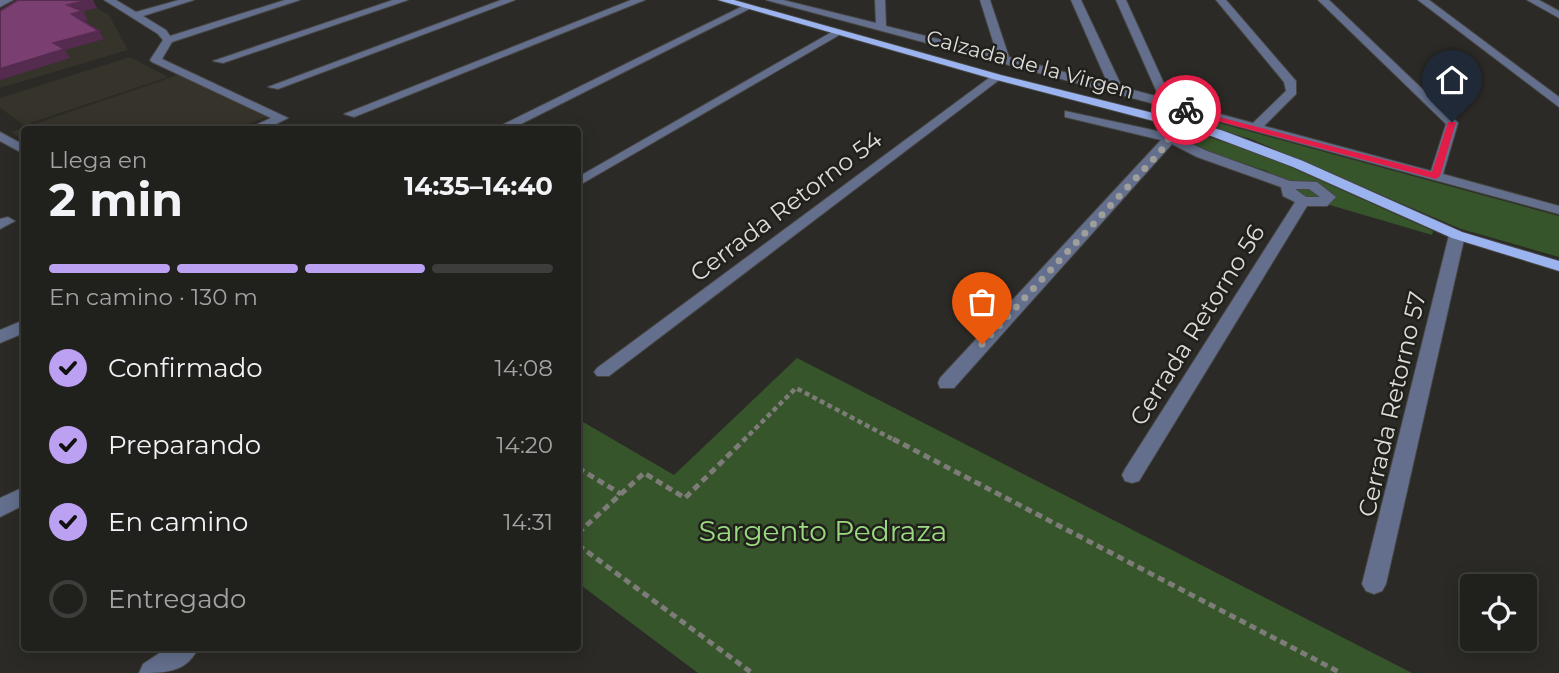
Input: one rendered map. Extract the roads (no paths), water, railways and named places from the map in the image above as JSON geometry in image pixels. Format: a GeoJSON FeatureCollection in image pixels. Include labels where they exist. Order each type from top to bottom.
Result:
{"type":"FeatureCollection","features":[{"type":"Feature","properties":{"kind":"main road","name":"Calzada de la Virgen"},"geometry":{"type":"LineString","coordinates":[[723,0],[1216,133],[1298,164],[1457,235],[1559,266]]}},
{"type":"Feature","properties":{"kind":"street"},"geometry":{"type":"LineString","coordinates":[[0,4],[8,0]]}},
{"type":"Feature","properties":{"kind":"street"},"geometry":{"type":"LineString","coordinates":[[109,0],[165,36],[295,0]]}},
{"type":"Feature","properties":{"kind":"street"},"geometry":{"type":"LineString","coordinates":[[134,16],[189,0]]}},
{"type":"Feature","properties":{"kind":"street"},"geometry":{"type":"LineString","coordinates":[[261,126],[282,118],[156,60],[165,36],[264,0]]}},
{"type":"Feature","properties":{"kind":"street"},"geometry":{"type":"LineString","coordinates":[[219,61],[403,0]]}},
{"type":"Feature","properties":{"kind":"street"},"geometry":{"type":"LineString","coordinates":[[274,87],[510,0]]}},
{"type":"Feature","properties":{"kind":"street"},"geometry":{"type":"LineString","coordinates":[[349,114],[640,0]]}},
{"type":"Feature","properties":{"kind":"street"},"geometry":{"type":"LineString","coordinates":[[880,0],[881,29]]}},
{"type":"Feature","properties":{"kind":"street"},"geometry":{"type":"LineString","coordinates":[[985,0],[1004,59]]}},
{"type":"Feature","properties":{"kind":"street"},"geometry":{"type":"LineString","coordinates":[[1076,0],[1118,92]]}},
{"type":"Feature","properties":{"kind":"street"},"geometry":{"type":"LineString","coordinates":[[947,383],[1161,151],[1169,138],[1166,120],[1168,106],[1121,0]]}},
{"type":"Feature","properties":{"kind":"street"},"geometry":{"type":"LineString","coordinates":[[1221,0],[1290,81],[1292,92],[1256,127]]}},
{"type":"Feature","properties":{"kind":"street"},"geometry":{"type":"LineString","coordinates":[[1323,0],[1452,122],[1436,176]]}},
{"type":"Feature","properties":{"kind":"street"},"geometry":{"type":"LineString","coordinates":[[1423,0],[1559,103]]}},
{"type":"Feature","properties":{"kind":"street"},"geometry":{"type":"LineString","coordinates":[[1532,0],[1559,16]]}},
{"type":"Feature","properties":{"kind":"street","name":"Calzada de la Virgen"},"geometry":{"type":"LineString","coordinates":[[777,1],[1004,59],[1168,106],[1256,127],[1559,209]]}},
{"type":"Feature","properties":{"kind":"street"},"geometry":{"type":"LineString","coordinates":[[506,126],[748,7]]}},
{"type":"Feature","properties":{"kind":"street"},"geometry":{"type":"LineString","coordinates":[[581,180],[837,32]]}},
{"type":"Feature","properties":{"kind":"street","name":"Cerrada Retorno 54"},"geometry":{"type":"LineString","coordinates":[[603,372],[997,76]]}},
{"type":"Feature","properties":{"kind":"street"},"geometry":{"type":"LineString","coordinates":[[1069,114],[1169,138],[1202,154],[1288,185],[1312,185],[1329,197],[1321,203],[1303,201],[1288,193],[1288,185]]}},
{"type":"Feature","properties":{"kind":"street"},"geometry":{"type":"LineString","coordinates":[[0,136],[21,148]]}},
{"type":"Feature","properties":{"kind":"street","name":"Cerrada Retorno 56"},"geometry":{"type":"LineString","coordinates":[[1132,475],[1303,201]]}},
{"type":"Feature","properties":{"kind":"street","name":"Cerrada Retorno 57"},"geometry":{"type":"LineString","coordinates":[[1374,584],[1457,235]]}},
{"type":"Feature","properties":{"kind":"street"},"geometry":{"type":"LineString","coordinates":[[0,337],[21,327]]}},
{"type":"Feature","properties":{"kind":"street"},"geometry":{"type":"LineString","coordinates":[[0,508],[21,497]]}},
{"type":"Feature","properties":{"kind":"street"},"geometry":{"type":"LineString","coordinates":[[152,673],[182,651]]}},
{"type":"Feature","properties":{"kind":"park label","name":"Sargento Pedraza"},"geometry":{"type":"Point","coordinates":[823,531]}}]}
